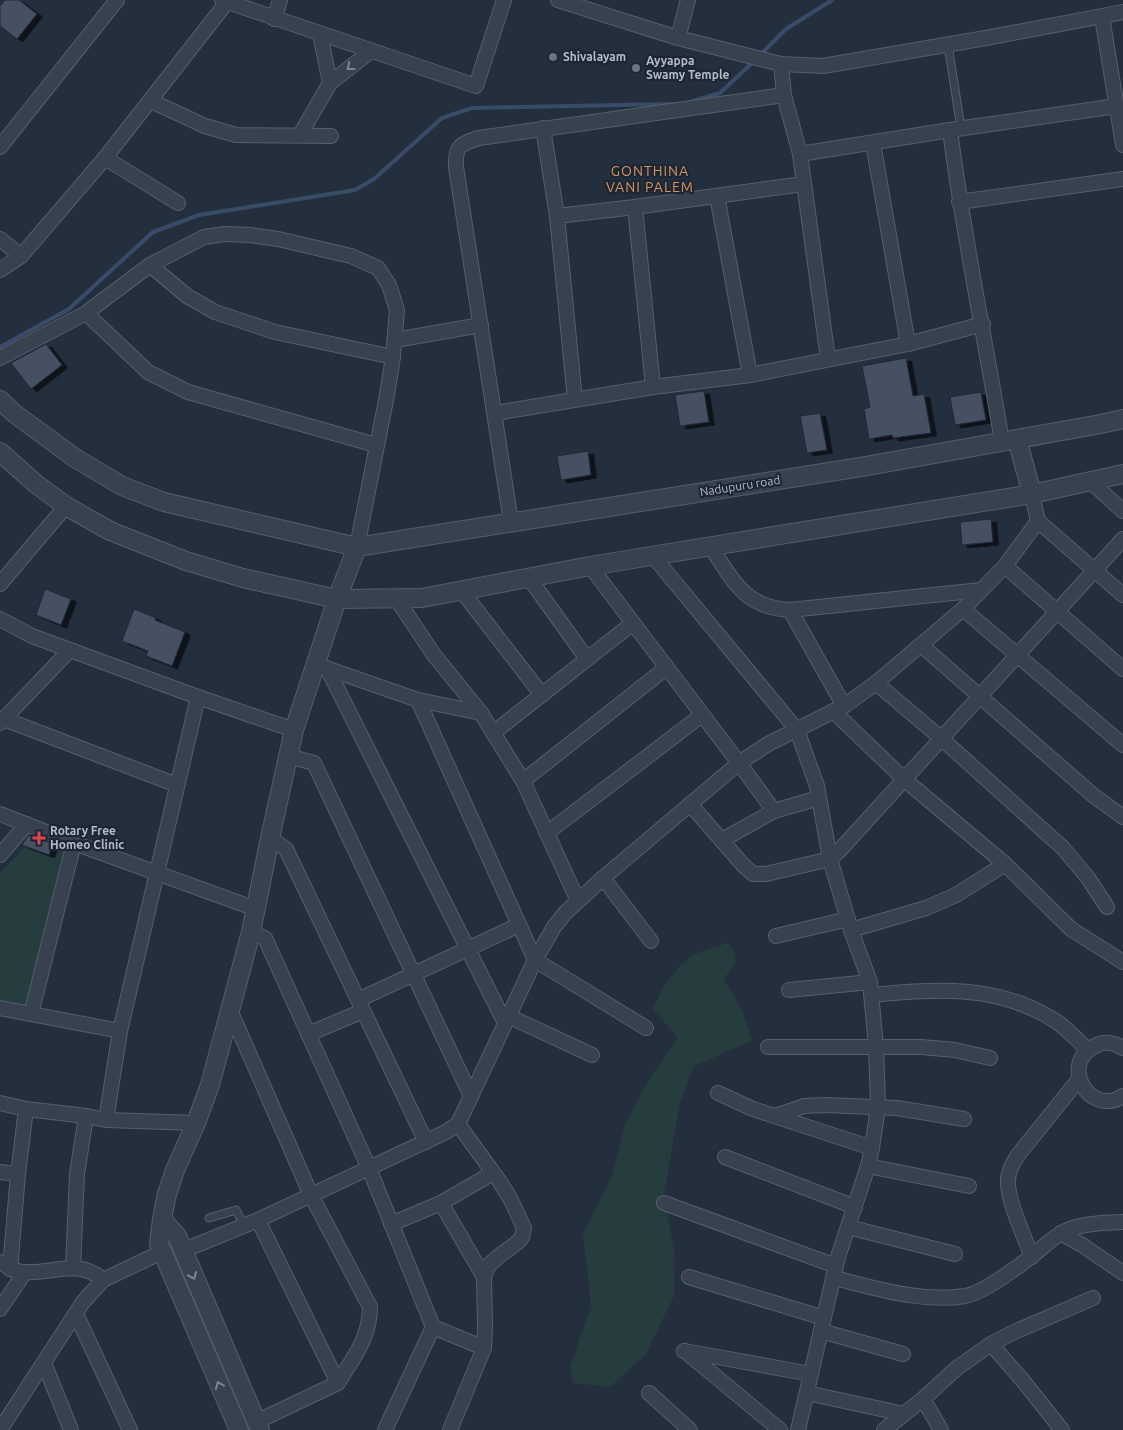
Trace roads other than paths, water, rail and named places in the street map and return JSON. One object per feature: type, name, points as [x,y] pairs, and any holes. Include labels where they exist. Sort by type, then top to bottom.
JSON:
[{"type":"street","points":[[0,147],[117,0]]},
{"type":"street","points":[[274,19],[280,0]]},
{"type":"street","points":[[0,270],[21,256],[105,158],[151,101],[225,1],[476,86],[504,0]]},
{"type":"street","points":[[558,0],[678,38],[775,62],[823,66],[1123,12]]},
{"type":"street","points":[[678,38],[688,0]]},
{"type":"street","points":[[1102,17],[1123,145]]},
{"type":"street","points":[[320,34],[330,83]]},
{"type":"street","points":[[300,135],[330,83],[371,51]]},
{"type":"street","points":[[775,62],[800,154],[828,359]]},
{"type":"street","points":[[511,522],[456,167],[458,148],[464,143],[479,138],[784,95]]},
{"type":"street","points":[[151,101],[205,126],[236,135],[331,136]]},
{"type":"street","points":[[800,154],[1117,106]]},
{"type":"street","points":[[543,128],[557,216],[575,400]]},
{"type":"street","points":[[956,129],[959,202],[1009,441],[1032,494],[1038,521],[1123,595]]},
{"type":"street","points":[[873,143],[908,344]]},
{"type":"street","points":[[105,158],[178,203]]},
{"type":"street","points":[[959,202],[1123,179]]},
{"type":"street","points":[[557,216],[803,184]]},
{"type":"street","points":[[717,196],[750,375]]},
{"type":"street","points":[[635,207],[653,387]]},
{"type":"street","points":[[0,358],[86,313],[150,265],[204,237],[225,234],[278,239],[351,256],[378,268],[389,285],[397,310],[394,357],[357,547],[337,599],[322,666],[294,730],[251,932],[210,1085],[196,1123],[175,1170],[162,1219],[159,1244],[239,1430]]},
{"type":"street","points":[[0,239],[21,256]]},
{"type":"street","points":[[150,265],[187,296],[215,312],[275,332],[394,357]]},
{"type":"street","points":[[86,313],[148,372],[188,392],[376,445]]},
{"type":"street","points":[[495,413],[653,387],[750,375],[908,344],[983,324]]},
{"type":"street","points":[[395,340],[481,325]]},
{"type":"street","points":[[0,400],[15,414],[75,458],[122,486],[164,502],[357,547]]},
{"type":"street","name":"Nadupuru road","points":[[357,547],[851,468],[1123,419]]},
{"type":"street","points":[[0,452],[36,484],[66,506],[110,531],[186,561],[243,578],[337,599],[422,598],[590,566],[1032,494],[1123,474]]},
{"type":"street","points":[[1090,481],[1123,511]]},
{"type":"street","points":[[2,575],[66,506]]},
{"type":"street","points":[[182,1251],[258,1220],[426,1142],[458,1124],[535,960],[554,926],[578,901],[739,763],[768,744],[839,709],[876,683],[963,609],[1005,566],[1038,521]]},
{"type":"street","points":[[690,804],[753,874],[766,874],[830,859],[839,852],[905,780],[1123,539]]},
{"type":"street","points":[[711,547],[732,579],[755,602],[772,609],[790,610],[981,590]]},
{"type":"street","points":[[653,556],[797,730],[817,786],[830,859],[871,989],[876,1047],[878,1107],[872,1148],[835,1272],[798,1430]]},
{"type":"street","points":[[590,566],[774,812]]},
{"type":"street","points":[[1005,566],[1123,669]]},
{"type":"street","points":[[529,578],[587,659]]},
{"type":"street","points":[[461,590],[542,695]]},
{"type":"street","points":[[396,598],[434,655],[481,713],[523,781],[578,901]]},
{"type":"street","points":[[963,609],[1123,745]]},
{"type":"street","points":[[790,610],[839,709],[905,780],[1005,864],[1071,930],[1123,962]]},
{"type":"street","points":[[0,619],[32,636],[294,730]]},
{"type":"street","points":[[494,733],[633,622]]},
{"type":"street","points":[[921,645],[1094,796],[1123,817]]},
{"type":"street","points":[[70,650],[2,721],[177,785]]},
{"type":"street","points":[[322,666],[418,700],[481,713]]},
{"type":"street","points":[[322,666],[507,1020],[592,1055]]},
{"type":"street","points":[[523,781],[666,668]]},
{"type":"street","points":[[876,683],[942,739],[1063,848],[1088,878],[1107,907]]},
{"type":"street","points":[[106,1120],[120,1031],[198,697]]},
{"type":"street","points":[[418,700],[535,960],[646,1028]]},
{"type":"street","points":[[547,834],[702,715]]},
{"type":"street","points":[[288,756],[314,763],[471,1096]]},
{"type":"street","points":[[722,840],[774,812],[819,798]]},
{"type":"street","points":[[0,814],[256,909]]},
{"type":"street","points":[[0,855],[27,824]]},
{"type":"street","points":[[270,838],[286,849],[426,1142]]},
{"type":"street","points":[[31,1014],[74,843]]},
{"type":"street","points":[[776,936],[849,924],[926,908],[956,895],[1005,864]]},
{"type":"street","points":[[603,878],[650,941]]},
{"type":"street","points":[[308,1034],[361,1006],[413,974],[520,926]]},
{"type":"street","points":[[251,932],[265,938],[369,1168],[433,1327],[484,1348]]},
{"type":"street","points":[[789,990],[871,989],[896,993],[963,991],[993,994],[1018,1001],[1056,1021],[1088,1050]]},
{"type":"street","points":[[0,1008],[120,1031]]},
{"type":"street","points":[[162,1219],[176,1236],[258,1426],[338,1383],[364,1340],[370,1322],[370,1308],[311,1195],[230,1010]]},
{"type":"street","points":[[1123,1048],[1110,1043],[1101,1043],[1088,1050],[1079,1062],[1079,1079],[1083,1088],[1090,1095],[1099,1100],[1109,1101],[1123,1096]]},
{"type":"street","points":[[768,1047],[929,1047],[955,1050],[990,1058]]},
{"type":"street","points":[[1032,1257],[1010,1194],[1008,1181],[1010,1168],[1018,1155],[1079,1079]]},
{"type":"street","points":[[718,1092],[753,1109],[872,1148]]},
{"type":"street","points":[[0,1102],[26,1109],[106,1120],[196,1123]]},
{"type":"street","points":[[775,1116],[804,1106],[878,1107],[964,1119]]},
{"type":"street","points":[[26,1109],[5,1265],[25,1272],[73,1268],[95,1274],[103,1280]]},
{"type":"street","points":[[73,1268],[77,1174],[86,1116]]},
{"type":"street","points":[[450,1430],[484,1348],[484,1277],[488,1266],[518,1242],[522,1237],[524,1228],[511,1200],[458,1124]]},
{"type":"street","points":[[724,1157],[855,1207]]},
{"type":"street","points":[[868,1166],[969,1186]]},
{"type":"street","points":[[0,1172],[18,1174]]},
{"type":"street","points":[[391,1224],[441,1203],[492,1173]]},
{"type":"street","points":[[441,1203],[484,1277]]},
{"type":"street","points":[[664,1203],[835,1272],[916,1297],[938,1298],[967,1296],[986,1287],[1032,1257],[1061,1233],[1093,1224],[1123,1222]]},
{"type":"street","points":[[258,1220],[338,1383]]},
{"type":"street","points":[[848,1227],[955,1254]]},
{"type":"street","points":[[1061,1233],[1082,1244],[1123,1272]]},
{"type":"street","points":[[6,1420],[83,1302],[103,1280],[162,1252]]},
{"type":"street","points":[[0,1310],[25,1272]]},
{"type":"street","points":[[689,1277],[903,1354]]},
{"type":"street","points":[[884,1430],[923,1399],[957,1368],[990,1344],[1093,1298]]},
{"type":"street","points":[[76,1314],[130,1430]]},
{"type":"street","points":[[385,1430],[433,1327]]},
{"type":"street","points":[[990,1344],[1029,1388],[1062,1430]]},
{"type":"street","points":[[780,1430],[684,1351],[811,1374]]},
{"type":"street","points":[[44,1363],[71,1430]]},
{"type":"street","points":[[649,1392],[690,1430]]},
{"type":"street","points":[[807,1393],[904,1414]]},
{"type":"street","points":[[923,1399],[940,1430]]},
{"type":"lane","points":[[948,45],[956,129]]},
{"type":"lane","points":[[209,1218],[236,1210],[244,1225]]},
{"type":"waterway","points":[[761,54],[786,29],[832,0]]},
{"type":"waterway","points":[[690,102],[720,93],[754,61]]},
{"type":"waterway","points":[[0,347],[69,309],[153,232],[199,215],[355,190],[374,179],[442,118],[472,108],[671,104]]},
{"type":"place","name":"Shivalayam","points":[[553,57]]},
{"type":"place","name":"Ayyappa Swamy Temple","points":[[636,68]]},
{"type":"place","name":"Rotary Free Homeo Clinic","points":[[39,838]]},
{"type":"district","name":"GONTHINA VANI PALEM","points":[[650,180]]}]
